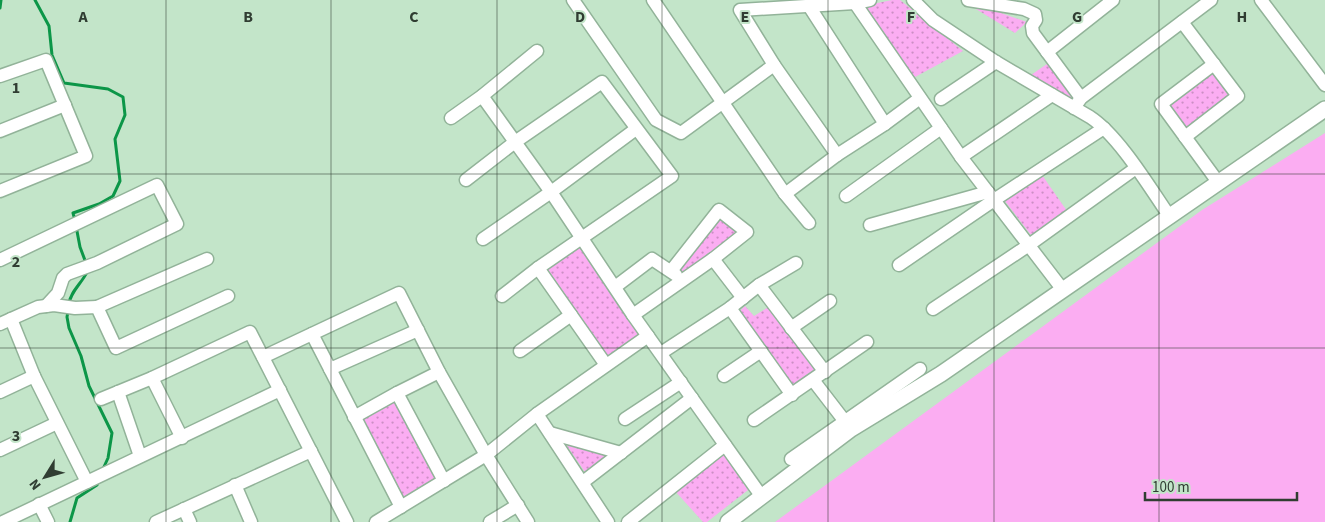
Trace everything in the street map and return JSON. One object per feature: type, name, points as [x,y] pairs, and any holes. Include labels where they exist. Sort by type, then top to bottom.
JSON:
[{"type":"street","points":[[573,0],[656,120],[681,133],[774,65]]},
{"type":"street","points":[[653,0],[785,194],[808,222]]},
{"type":"street","points":[[837,155],[774,65],[740,10],[855,3],[870,0]]},
{"type":"street","points":[[913,0],[933,20],[996,62],[1052,95],[1078,103]]},
{"type":"street","points":[[968,0],[1032,12],[1036,17],[1032,26],[1033,33],[1047,52],[1078,103],[1104,128],[1136,168],[1170,217]]},
{"type":"street","points":[[1047,52],[1113,0]]},
{"type":"street","points":[[1261,0],[1325,85]]},
{"type":"street","points":[[1078,103],[1182,22],[1201,2]]},
{"type":"street","points":[[855,3],[961,157],[1063,290]]},
{"type":"street","points":[[809,6],[885,124]]},
{"type":"street","points":[[1182,22],[1238,96],[1185,137]]},
{"type":"street","points":[[451,118],[482,96],[537,51]]},
{"type":"street","points":[[0,76],[46,60],[86,156],[0,191]]},
{"type":"street","points":[[941,98],[996,62]]},
{"type":"street","points":[[1214,64],[1162,104],[1218,182]]},
{"type":"street","points":[[466,180],[515,142],[602,82],[672,176],[538,268],[502,296]]},
{"type":"street","points":[[961,157],[1052,95]]},
{"type":"street","points":[[482,96],[551,192],[633,315],[762,497]]},
{"type":"street","points":[[785,194],[837,155],[885,124],[920,98]]},
{"type":"street","points":[[0,131],[65,105]]},
{"type":"street","points":[[791,459],[947,370],[1325,109]]},
{"type":"street","points":[[846,196],[941,128]]},
{"type":"street","points":[[899,265],[991,196],[1104,128]]},
{"type":"street","points":[[483,239],[551,192],[636,129]]},
{"type":"street","points":[[933,309],[1029,245],[1136,168]]},
{"type":"street","points":[[0,260],[157,185],[178,224],[97,263],[65,276],[58,294],[50,306]]},
{"type":"street","points":[[870,225],[991,196]]},
{"type":"street","points":[[633,315],[713,259],[747,232],[719,210],[671,271]]},
{"type":"street","points":[[89,481],[5,321],[38,308],[50,306],[97,307],[207,259]]},
{"type":"street","points":[[615,287],[652,259],[682,279]]},
{"type":"street","points":[[713,259],[743,298]]},
{"type":"street","points":[[661,353],[796,263]]},
{"type":"street","points":[[538,268],[606,365]]},
{"type":"street","points":[[759,286],[825,372]]},
{"type":"street","points":[[263,357],[399,294],[439,372],[486,455],[528,522]]},
{"type":"street","points":[[97,307],[116,348],[228,296]]},
{"type":"street","points":[[791,328],[830,301]]},
{"type":"street","points":[[730,308],[792,395]]},
{"type":"street","points":[[520,351],[571,315]]},
{"type":"street","points":[[330,369],[418,330]]},
{"type":"street","points":[[101,399],[152,378],[250,332],[348,522]]},
{"type":"street","points":[[312,334],[401,507]]},
{"type":"street","points":[[376,522],[486,455],[537,414],[648,336]]},
{"type":"street","points":[[754,420],[867,342]]},
{"type":"street","points":[[724,376],[760,351]]},
{"type":"street","points":[[728,522],[762,497],[920,369]]},
{"type":"street","points":[[354,417],[396,393],[439,372]]},
{"type":"street","points":[[0,392],[34,376]]},
{"type":"street","points":[[152,378],[182,438]]},
{"type":"street","points":[[813,380],[848,426]]},
{"type":"street","points":[[625,419],[681,382]]},
{"type":"street","points":[[2,522],[280,390]]},
{"type":"street","points":[[118,392],[140,456]]},
{"type":"street","points":[[396,393],[444,482]]},
{"type":"street","points":[[583,482],[692,398]]},
{"type":"street","points":[[537,414],[608,522]]},
{"type":"street","points":[[0,450],[57,423]]},
{"type":"street","points":[[550,433],[621,453]]},
{"type":"street","points":[[628,522],[725,445]]},
{"type":"street","points":[[156,522],[311,451]]},
{"type":"street","points":[[235,485],[250,522]]},
{"type":"street","points":[[39,504],[48,522]]},
{"type":"street","points":[[490,522],[518,505]]},
{"type":"street","points":[[184,509],[190,522]]},
{"type":"shaded area","points":[[900,0],[963,51],[915,77],[901,62],[863,6]]},
{"type":"shaded area","points":[[978,5],[1027,22],[1015,33],[976,9]]},
{"type":"shaded area","points":[[1047,64],[1077,97],[1073,103],[1031,75]]},
{"type":"shaded area","points":[[1212,70],[1233,97],[1188,133],[1168,106]]},
{"type":"shaded area","points":[[1325,133],[1325,522],[775,522],[1202,210]]},
{"type":"shaded area","points":[[1042,175],[1067,211],[1031,235],[1005,201]]},
{"type":"shaded area","points":[[720,214],[740,231],[683,273],[677,269]]},
{"type":"shaded area","points":[[581,244],[640,333],[607,356],[547,268]]},
{"type":"shaded area","points":[[745,306],[754,316],[770,306],[818,369],[792,386],[738,313]]},
{"type":"shaded area","points":[[396,400],[437,478],[403,501],[361,419]]},
{"type":"shaded area","points":[[561,437],[614,454],[587,475]]},
{"type":"shaded area","points":[[723,453],[748,490],[707,522],[703,522],[675,491]]},
{"type":"waterway","points":[[0,8],[1,0]]},
{"type":"waterway","points":[[35,0],[49,26],[52,55],[64,83],[108,89],[123,97],[125,115],[115,139],[120,181],[113,196],[99,204],[73,213],[75,220]]},
{"type":"waterway","points":[[76,226],[80,247],[86,263]]},
{"type":"waterway","points":[[69,304],[72,295],[87,272]]},
{"type":"waterway","points":[[68,311],[69,328],[81,356],[89,386],[112,433],[108,458],[103,469]]},
{"type":"waterway","points":[[70,522],[77,498],[97,485],[98,482]]}]
